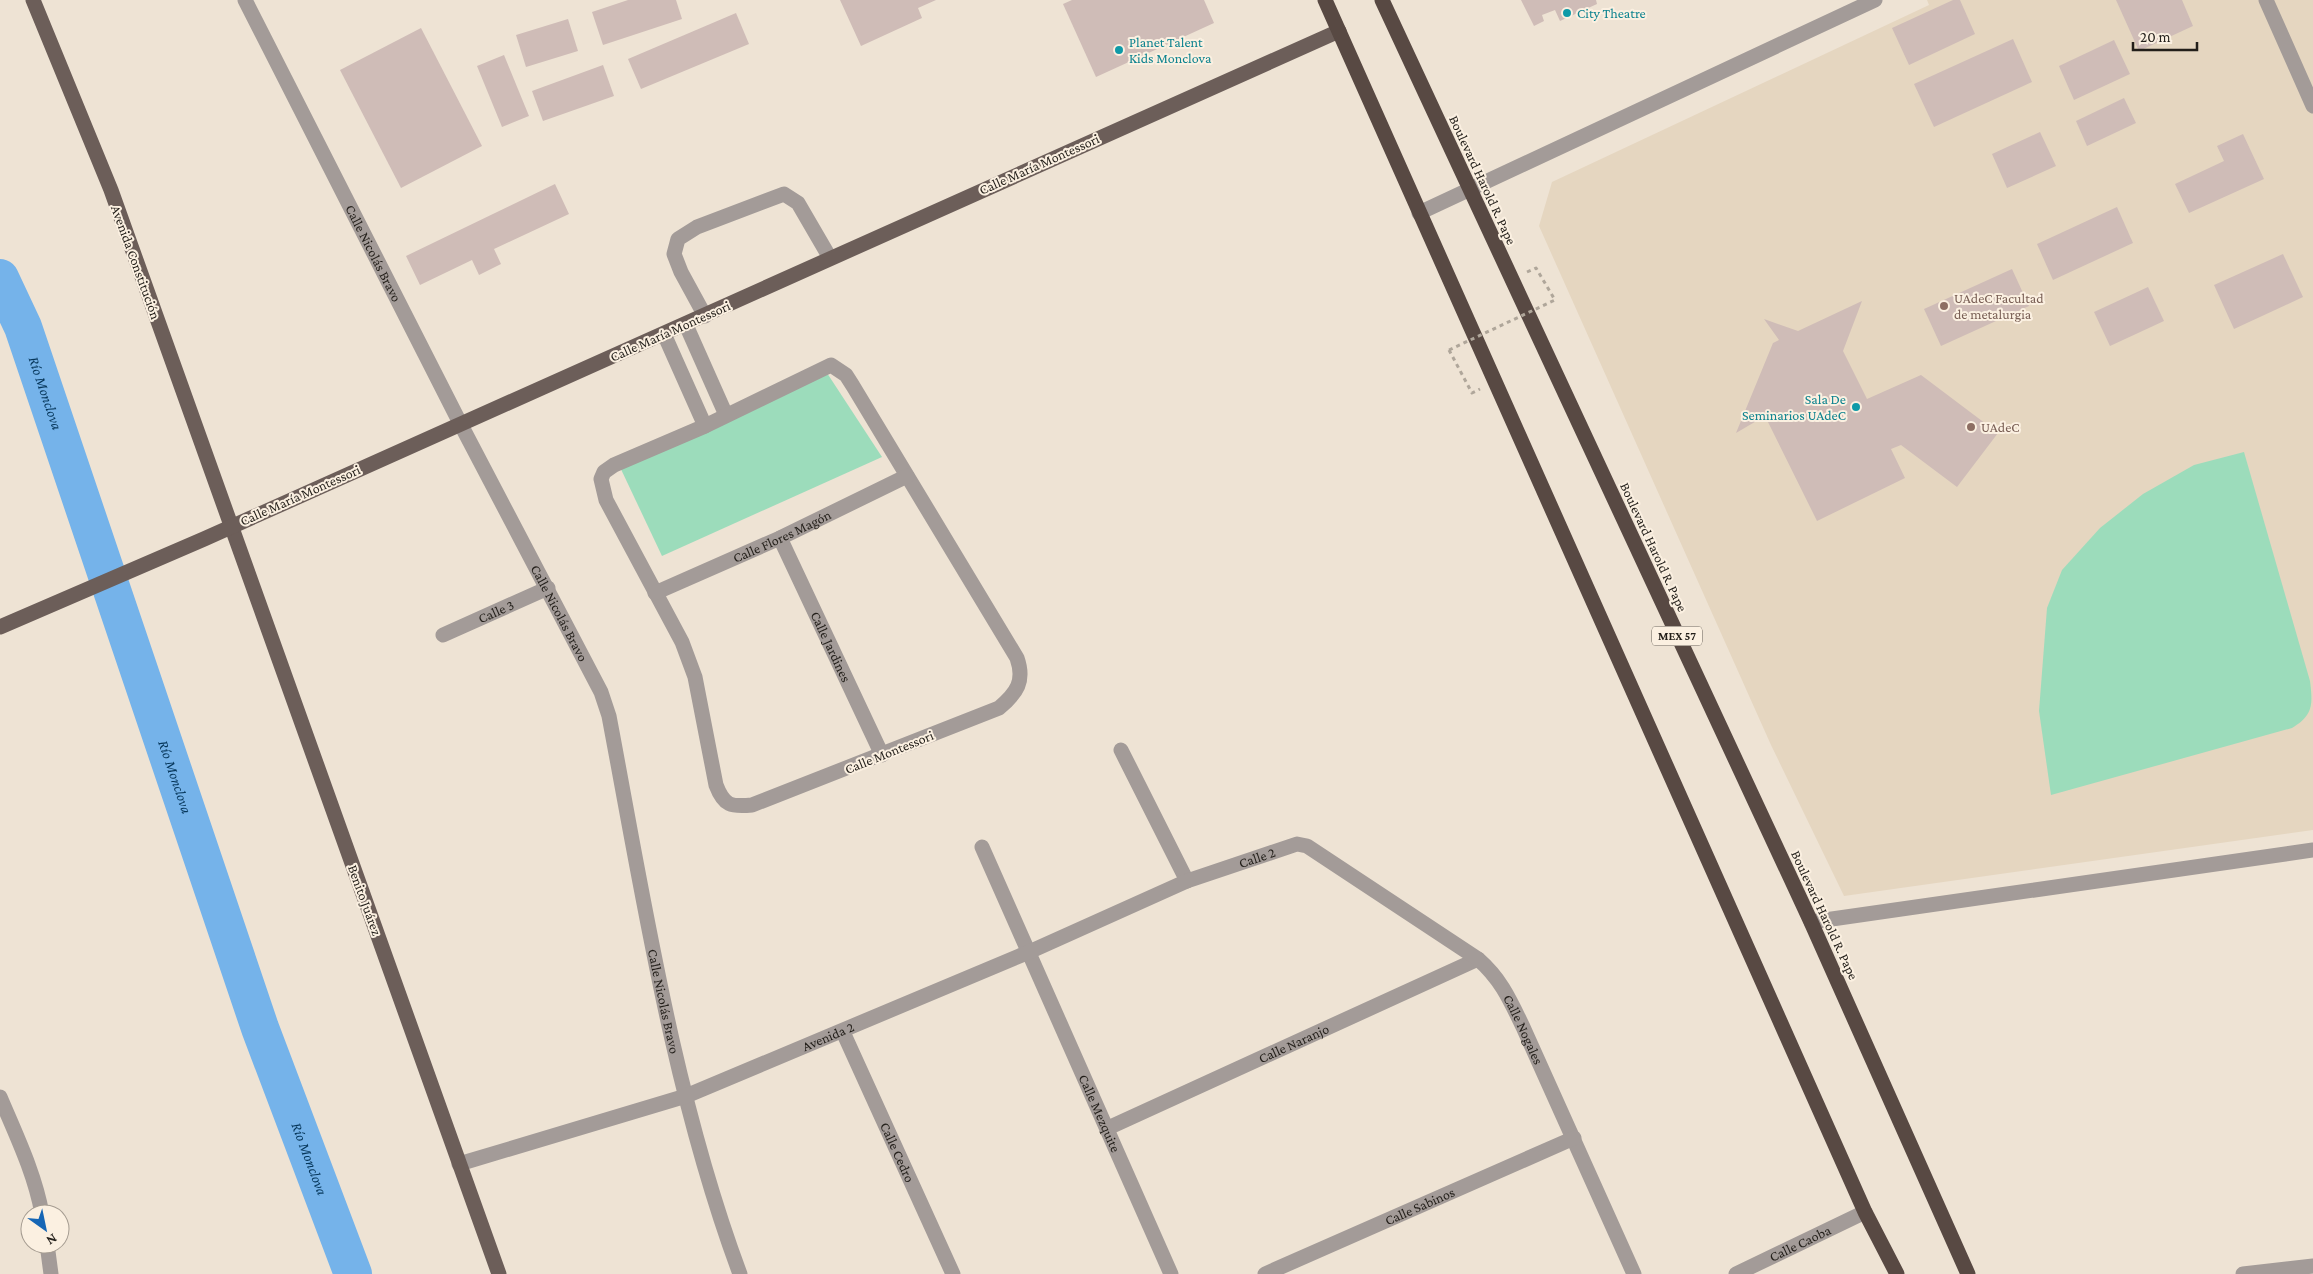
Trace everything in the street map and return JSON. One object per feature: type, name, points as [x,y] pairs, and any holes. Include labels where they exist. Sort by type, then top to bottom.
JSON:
[{"type":"highway","points":[[1325,0],[1865,1212],[1897,1274]]},
{"type":"highway","name":"Boulevard Harold R. Pape","points":[[1382,0],[1811,922],[1968,1274]]},
{"type":"main road","name":"Avenida Constitución","points":[[33,0],[110,190],[232,527]]},
{"type":"main road","name":"Calle María Montessori","points":[[0,627],[204,540],[460,423],[705,316],[830,258],[1339,31]]},
{"type":"main road","name":"Benito Juárez","points":[[232,527],[499,1274]]},
{"type":"street","name":"Calle Nicolás Bravo","points":[[244,0],[460,423],[601,692],[609,716],[646,913],[686,1096],[719,1218],[740,1274]]},
{"type":"street","points":[[1419,213],[1875,0]]},
{"type":"street","points":[[2266,0],[2313,106]]},
{"type":"street","points":[[705,316],[681,272],[674,254],[678,239],[696,227],[784,194],[798,203],[830,258]]},
{"type":"street","points":[[686,324],[726,415]]},
{"type":"street","points":[[664,334],[705,426]]},
{"type":"street","name":"Calle Montessori","points":[[831,365],[846,374],[1017,658],[1021,668],[1020,684],[1012,698],[999,708],[752,805],[736,807],[726,802],[716,785],[695,677],[682,642],[606,500],[601,479],[604,472],[614,465],[726,415],[831,365]]},
{"type":"street","name":"Calle Flores Magón","points":[[655,593],[780,538],[907,476]]},
{"type":"street","name":"Calle Jardines","points":[[780,538],[882,755]]},
{"type":"street","name":"Calle 3","points":[[443,635],[548,588]]},
{"type":"street","points":[[1121,750],[1188,881]]},
{"type":"street","name":"Calle 2","points":[[1188,881],[1297,844],[1307,846],[1324,858]]},
{"type":"street","name":"Calle Mezquite","points":[[982,847],[1171,1274]]},
{"type":"street","points":[[1811,922],[2313,850]]},
{"type":"street","name":"Calle Nogales","points":[[1324,858],[1478,959],[1493,972],[1503,987],[1574,1138],[1634,1274]]},
{"type":"street","name":"Avenida 2","points":[[459,1164],[686,1096],[843,1032],[1188,881]]},
{"type":"street","name":"Calle Naranjo","points":[[1108,1128],[1478,959]]},
{"type":"street","name":"Calle Cedro","points":[[843,1032],[954,1274]]},
{"type":"street","points":[[0,1098],[18,1139],[40,1204]]},
{"type":"street","name":"Calle Sabinos","points":[[1265,1274],[1574,1138]]},
{"type":"street","name":"Calle Caoba","points":[[1736,1274],[1865,1212]]},
{"type":"street","points":[[48,1254],[51,1274]]},
{"type":"street","points":[[2243,1274],[2313,1266]]},
{"type":"path","points":[[1472,393],[1449,350],[1555,300],[1536,268]]},
{"type":"shaded area","name":"UAdeC","points":[[1927,0],[2313,0],[2313,830],[1844,896],[1771,745],[1539,226],[1552,182],[1929,5]]},
{"type":"green space","points":[[827,373],[882,457],[662,556],[619,465]]},
{"type":"green space","points":[[2244,452],[2310,681],[2311,703],[2308,714],[2292,728],[2051,795],[2039,711],[2047,608],[2062,570],[2100,528],[2143,494],[2194,465]]},
{"type":"building","points":[[628,0],[676,0],[682,19],[603,45],[592,12]]},
{"type":"building","points":[[840,0],[936,0],[918,8],[922,18],[861,46]]},
{"type":"building","name":"Planet Talent Kids Monclova","points":[[1072,0],[1204,0],[1214,23],[1096,77],[1063,4]]},
{"type":"building","name":"City Theatre","points":[[1521,0],[1596,0],[1597,4],[1560,21],[1555,10],[1542,15],[1544,21],[1534,26]]},
{"type":"building","points":[[1953,0],[1960,0],[1975,34],[1909,65],[1892,28]]},
{"type":"building","points":[[2116,0],[2182,0],[2193,26],[2139,51]]},
{"type":"building","points":[[736,13],[749,44],[641,89],[628,59]]},
{"type":"building","points":[[568,19],[578,51],[526,67],[516,35]]},
{"type":"building","points":[[421,28],[482,146],[401,188],[340,70]]},
{"type":"building","points":[[2013,39],[2032,82],[1934,127],[1914,84]]},
{"type":"building","points":[[2114,40],[2130,74],[2074,100],[2059,66]]},
{"type":"building","points":[[504,55],[529,116],[502,127],[477,66]]},
{"type":"building","points":[[603,65],[614,96],[543,121],[532,91]]},
{"type":"building","points":[[2124,98],[2136,123],[2087,146],[2076,121]]},
{"type":"building","points":[[2040,132],[2056,166],[2007,188],[1992,154]]},
{"type":"building","points":[[2243,134],[2264,179],[2189,213],[2175,184],[2224,161],[2217,146]]},
{"type":"building","points":[[555,184],[569,214],[494,249],[501,264],[479,275],[472,260],[420,285],[406,256]]},
{"type":"building","points":[[2117,207],[2133,243],[2053,280],[2037,244]]},
{"type":"building","points":[[2283,254],[2303,297],[2234,329],[2214,285]]},
{"type":"building","points":[[2012,269],[2029,306],[1941,346],[1924,309]]},
{"type":"building","points":[[2148,287],[2164,321],[2110,346],[2094,312]]},
{"type":"building","name":"Sala De Seminarios UAdeC","points":[[1862,301],[1843,351],[1867,399],[1921,375],[1998,433],[1957,487],[1901,445],[1891,449],[1905,478],[1817,521],[1765,416],[1736,433],[1773,343],[1779,340],[1764,319],[1798,331]]},
{"type":"waterway","name":"Río Monclova","points":[[0,278],[23,327],[260,1028],[353,1274]]},
{"type":"place","name":"City Theatre","points":[[1567,13]]},
{"type":"place","name":"Planet Talent Kids Monclova","points":[[1119,50]]},
{"type":"place","name":"UAdeC Facultad de metalurgia","points":[[1944,306]]},
{"type":"place","name":"Sala De Seminarios UAdeC","points":[[1856,407]]},
{"type":"place","name":"UAdeC","points":[[1971,427]]}]
